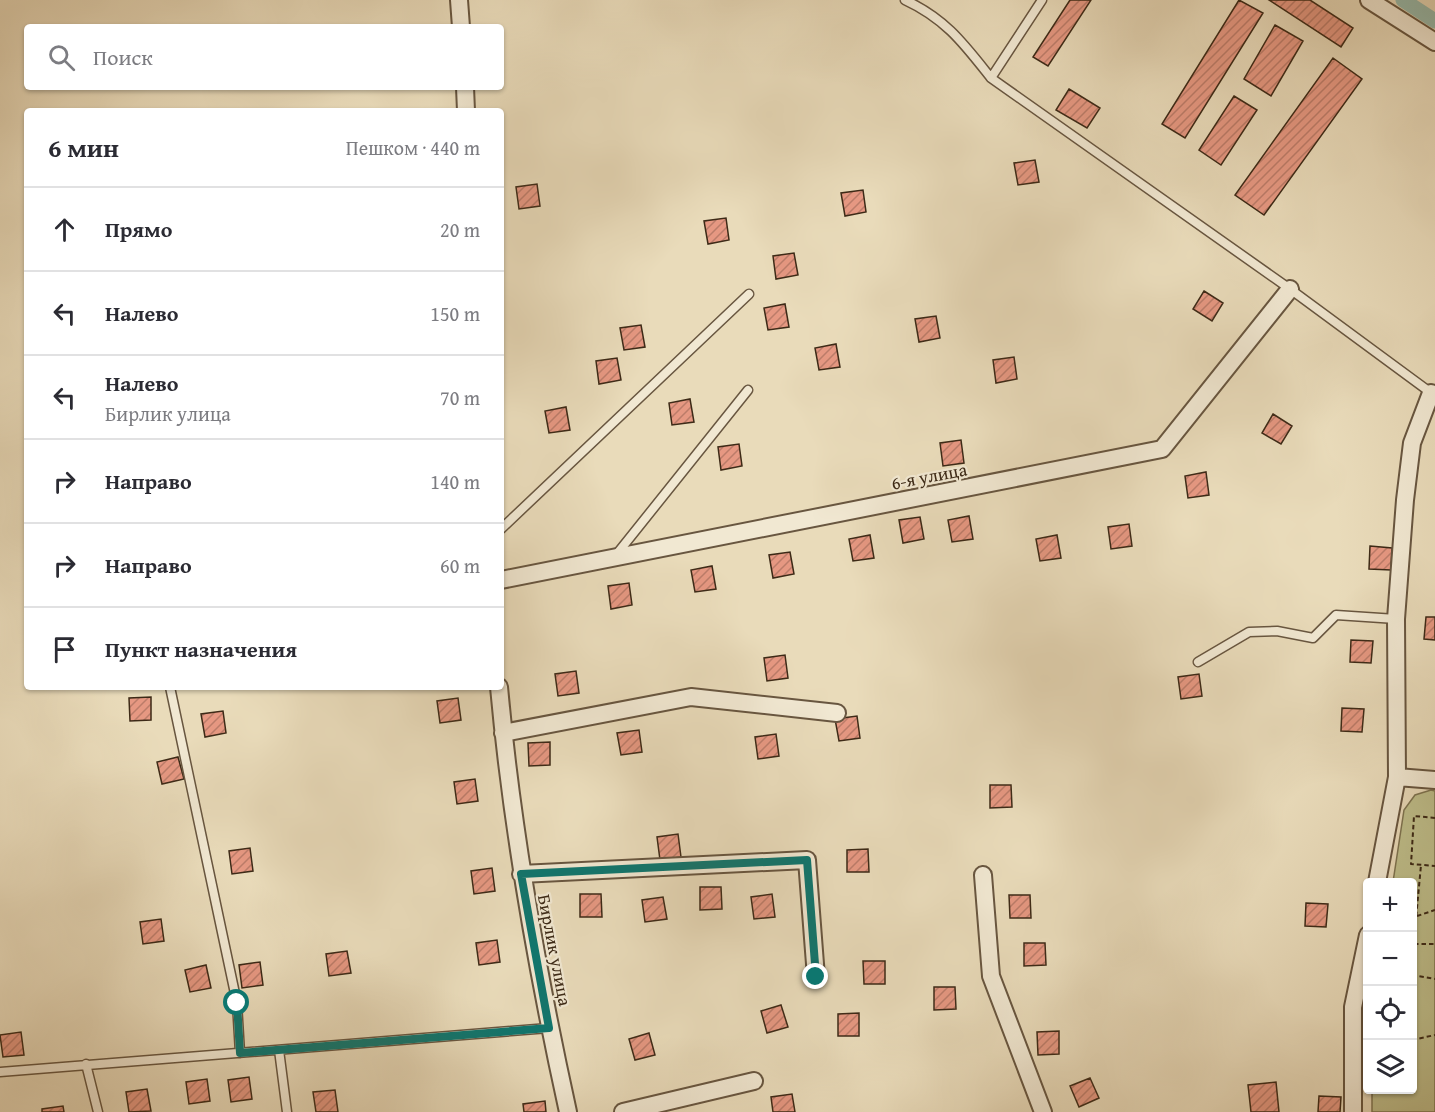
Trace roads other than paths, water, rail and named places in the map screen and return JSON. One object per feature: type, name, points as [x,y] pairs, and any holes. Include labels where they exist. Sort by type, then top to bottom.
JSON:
[{"type":"street","points":[[459,0],[461,24]]},
{"type":"street","points":[[1369,0],[1435,42]]},
{"type":"street","points":[[465,90],[466,108]]},
{"type":"street","name":"6-я улица","points":[[504,579],[1162,450],[1290,288]]},
{"type":"street","points":[[1378,878],[1397,777],[1396,619],[1405,500],[1412,443],[1434,392]]},
{"type":"street","name":"Бирлик улица","points":[[499,690],[521,874],[549,1028],[568,1112]]},
{"type":"street","points":[[503,733],[692,697],[837,713]]},
{"type":"street","points":[[1397,777],[1435,780]]},
{"type":"street","points":[[521,874],[807,860],[816,977]]},
{"type":"street","points":[[983,874],[991,976],[1042,1112]]},
{"type":"street","points":[[1353,1112],[1353,1007],[1363,959]]},
{"type":"street","points":[[623,1112],[754,1081]]},
{"type":"lane","points":[[905,0],[923,9],[957,35],[991,78],[1434,392]]},
{"type":"lane","points":[[991,78],[1042,0]]},
{"type":"lane","points":[[504,526],[749,294]]},
{"type":"lane","points":[[614,558],[748,390]]},
{"type":"lane","points":[[1198,663],[1249,632],[1277,631],[1313,638],[1336,615],[1396,619]]},
{"type":"lane","points":[[171,690],[237,1003],[240,1053]]},
{"type":"lane","points":[[0,1072],[549,1028]]},
{"type":"lane","points":[[279,1050],[287,1112]]},
{"type":"lane","points":[[86,1064],[98,1112]]},
{"type":"waterway","points":[[1403,0],[1435,21]]}]
